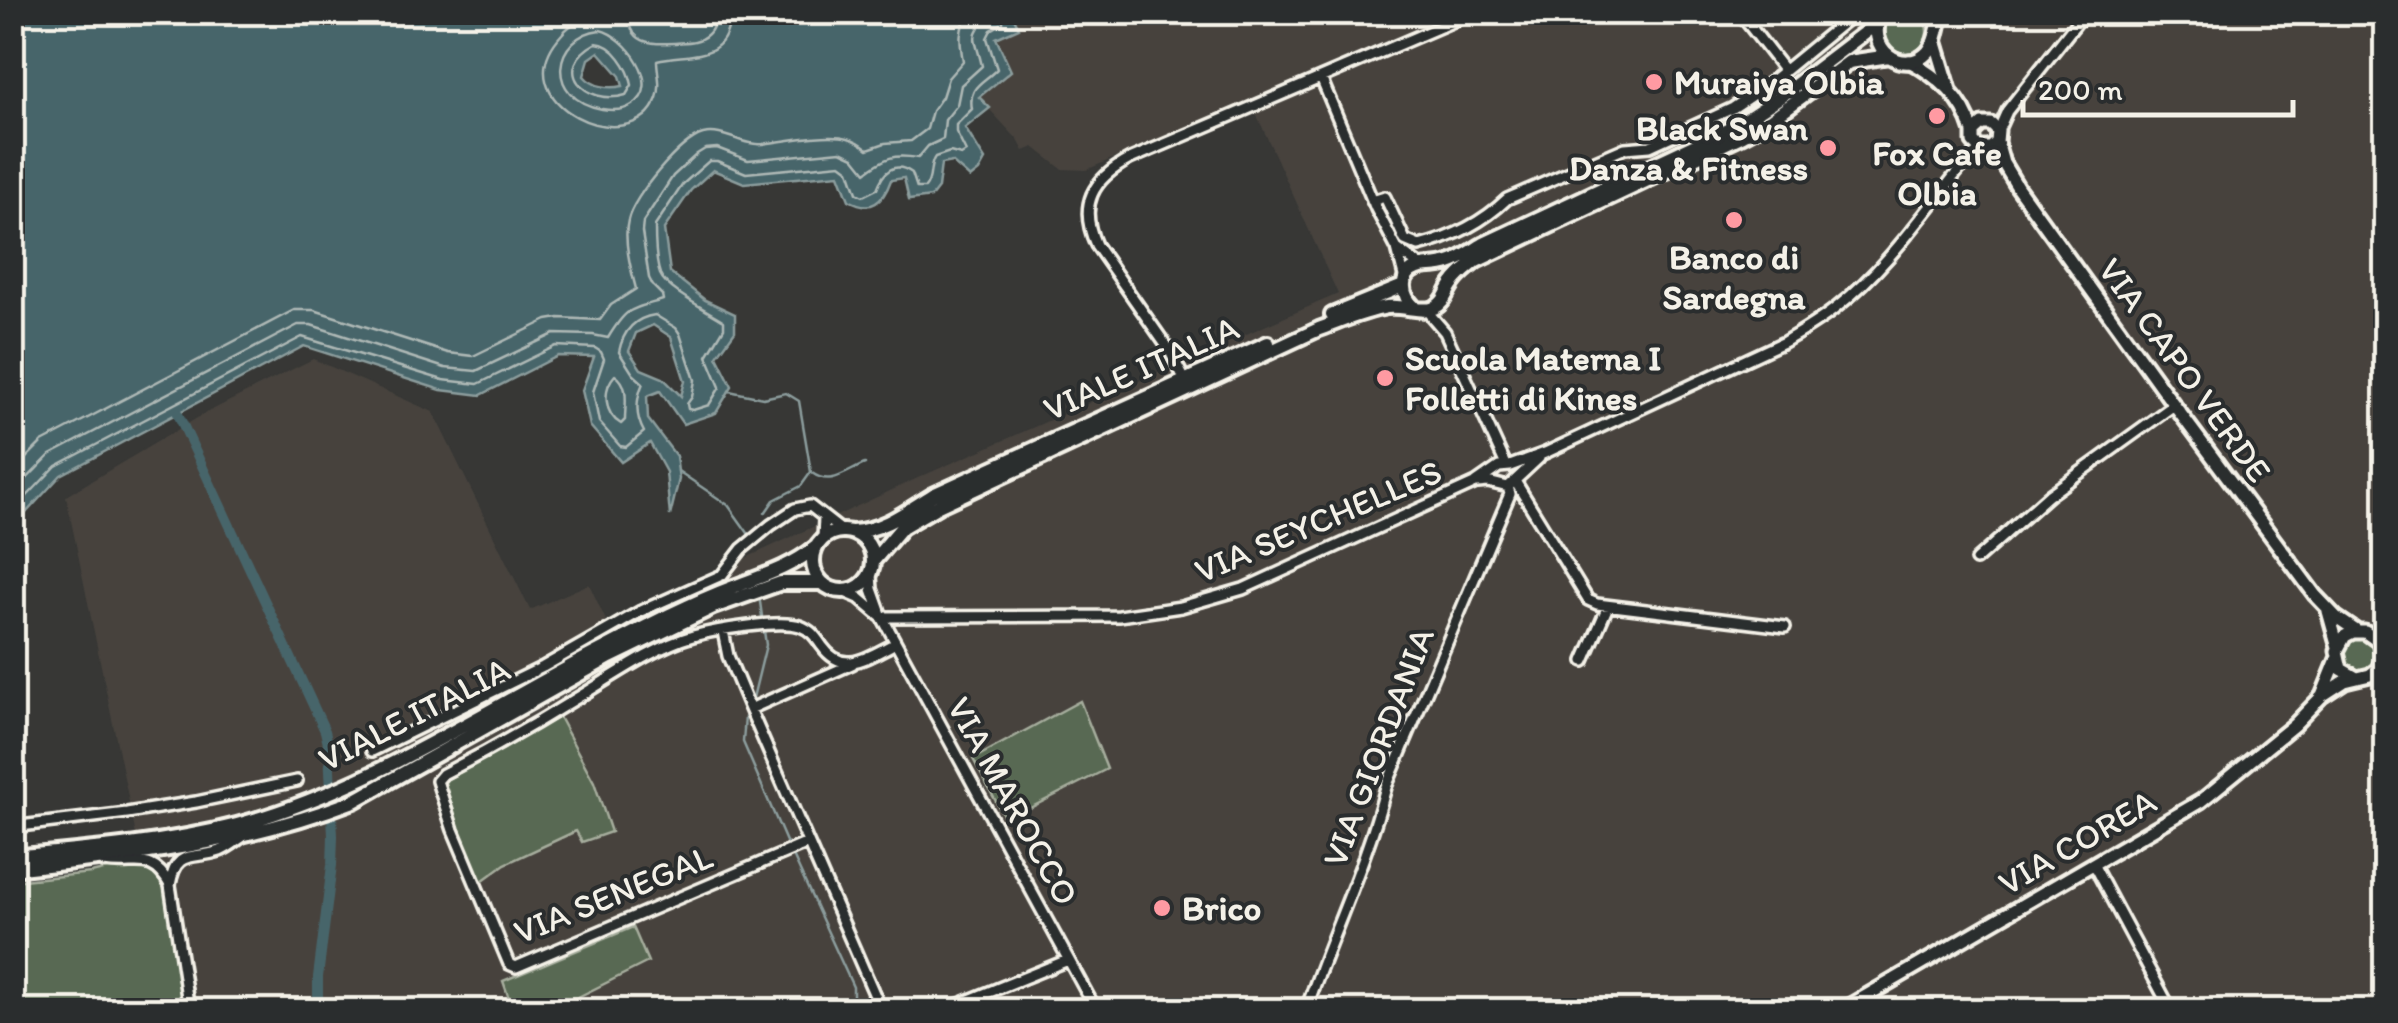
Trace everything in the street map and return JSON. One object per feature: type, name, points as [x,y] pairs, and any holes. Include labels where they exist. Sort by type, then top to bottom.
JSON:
[{"type":"main road","points":[[1930,12],[1936,36]]},
{"type":"main road","points":[[1879,18],[1780,97],[1736,126],[1484,244],[1460,259],[1410,272],[1404,283],[1406,299],[1420,309],[1436,308],[1460,274],[1476,261],[1744,136],[1850,62],[1889,56],[1919,59],[1928,52],[1936,36],[1942,12]]},
{"type":"main road","points":[[1879,18],[1876,36],[1889,56]]},
{"type":"main road","points":[[1427,267],[1444,278],[1445,296]]},
{"type":"main road","name":"VIALE ITALIA","points":[[847,531],[890,522],[933,495],[1404,283]]},
{"type":"main road","name":"VIALE ITALIA","points":[[872,568],[902,528],[938,506],[1318,329],[1369,310],[1420,309]]},
{"type":"main road","points":[[847,531],[868,542],[872,568],[860,587],[845,592],[822,583],[813,566],[820,542],[847,531]]},
{"type":"main road","name":"VIALE ITALIA","points":[[12,857],[178,838],[240,824],[312,798],[417,752],[605,648],[734,587],[781,570],[820,542]]},
{"type":"main road","name":"VIALE ITALIA","points":[[12,869],[180,849],[312,817],[354,801],[610,657],[713,608],[781,583],[822,583]]},
{"type":"street","points":[[1185,380],[1092,234],[1088,211],[1095,187],[1105,174],[1475,12]]},
{"type":"street","points":[[1739,12],[1784,70]]},
{"type":"street","points":[[1372,200],[1385,197],[1406,240],[1419,246],[1459,232],[1507,199],[1625,148],[1650,146],[1734,108],[1856,12]]},
{"type":"street","name":"VIA SEYCHELLES","points":[[882,617],[1119,616],[1182,607],[1243,589],[1476,484],[1503,467],[1545,452],[1756,356],[1818,321],[1880,266],[2085,12]]},
{"type":"street","points":[[1936,36],[1950,90]]},
{"type":"street","points":[[1909,61],[1950,90],[1985,136]]},
{"type":"street","points":[[1322,78],[1396,249],[1404,283]]},
{"type":"street","name":"VIA CAPO VERDE","points":[[1985,136],[2174,405],[2326,607]]},
{"type":"street","points":[[1396,249],[1427,267]]},
{"type":"street","points":[[1445,296],[1445,332],[1503,454],[1503,467],[1515,470],[1508,483],[1527,502],[1588,600],[1608,606],[1785,627]]},
{"type":"street","points":[[1420,309],[1445,332]]},
{"type":"street","points":[[1976,560],[2049,494],[2174,405]]},
{"type":"street","name":"VIA SEYCHELLES","points":[[1476,484],[1508,483],[1545,452]]},
{"type":"street","name":"VIA GIORDANIA","points":[[1306,1010],[1386,787],[1510,494],[1508,483],[1494,478],[1503,467]]},
{"type":"street","points":[[1505,505],[1527,502]]},
{"type":"street","points":[[372,751],[544,668],[641,611],[722,575],[750,543],[795,508],[810,506],[847,531]]},
{"type":"street","points":[[820,542],[824,519]]},
{"type":"street","name":"VIA MAROCCO","points":[[872,568],[872,589],[882,617],[1096,1010]]},
{"type":"street","name":"VIA MAROCCO","points":[[845,592],[882,617]]},
{"type":"street","points":[[1584,661],[1608,606]]},
{"type":"street","points":[[2322,696],[2375,672],[2384,657],[2381,645],[2336,618],[2326,607]]},
{"type":"street","points":[[2326,607],[2344,672],[2355,678]]},
{"type":"street","name":"VIA SENEGAL","points":[[808,844],[516,967],[509,964],[453,830],[437,781],[656,652],[694,636],[792,624],[814,634],[832,658],[855,662]]},
{"type":"street","points":[[723,631],[728,656],[876,998],[876,1010]]},
{"type":"street","points":[[2322,696],[2345,636],[2386,633]]},
{"type":"street","points":[[750,709],[896,643]]},
{"type":"street","name":"VIA COREA","points":[[1842,1010],[2200,801],[2294,725],[2322,696]]},
{"type":"street","points":[[12,826],[108,816],[297,781]]},
{"type":"street","points":[[189,1010],[170,886],[172,873],[184,857],[223,850],[245,836]]},
{"type":"street","points":[[95,860],[120,865],[148,863],[164,874],[170,886]]},
{"type":"street","points":[[2093,864],[2171,1010]]},
{"type":"street","points":[[945,1010],[1068,960]]},
{"type":"shaded area","points":[[1011,13],[2385,13],[2385,1010],[172,1010],[66,496],[204,414],[313,359],[433,412],[530,610],[589,584],[608,625],[920,477],[1338,294],[1250,100],[1086,170],[1062,169],[1034,147],[1024,151],[979,98],[996,38],[1019,28]]},
{"type":"green space","points":[[1906,11],[1921,17],[1927,32],[1921,47],[1906,53],[1891,47],[1885,32],[1891,17]]},
{"type":"green space","points":[[2359,639],[2370,644],[2375,655],[2370,666],[2359,671],[2348,666],[2343,655],[2348,644]]},
{"type":"green space","points":[[1080,701],[1107,769],[1006,820],[973,759]]},
{"type":"green space","points":[[559,717],[594,782],[611,832],[582,842],[576,831],[505,864],[479,883],[439,784]]},
{"type":"green space","points":[[148,863],[164,875],[189,1010],[13,1010],[13,881]]},
{"type":"green space","points":[[633,927],[648,962],[552,1010],[513,1010],[503,981]]},
{"type":"water","points":[[693,12],[1011,12],[1019,28],[996,38],[1011,71],[979,97],[990,108],[965,128],[985,160],[970,178],[952,162],[941,164],[938,188],[931,197],[909,200],[904,178],[891,180],[880,199],[870,205],[849,200],[839,174],[744,183],[713,170],[691,190],[664,229],[670,272],[705,300],[735,314],[735,331],[717,356],[732,386],[716,413],[683,424],[660,391],[647,396],[648,419],[676,456],[679,479],[670,516],[666,472],[650,443],[621,462],[590,426],[582,390],[594,357],[558,356],[481,395],[441,390],[304,346],[61,475],[13,527],[13,13],[652,13],[652,21],[692,19]],"holes":[[[599,52],[620,76],[623,86],[602,86],[584,76],[589,59]],[[653,325],[671,337],[685,381],[681,396],[663,378],[641,369],[629,351],[636,333]]]},
{"type":"waterway","points":[[2353,12],[2386,27]]},
{"type":"waterway","points":[[729,391],[763,398],[786,393],[799,401],[811,472],[801,486],[774,500],[765,513]]},
{"type":"waterway","points":[[178,414],[325,731],[329,748],[332,865],[318,977],[318,1010]]},
{"type":"waterway","points":[[812,473],[832,478],[865,464]]},
{"type":"waterway","points":[[678,471],[728,505],[749,537]]},
{"type":"waterway","points":[[753,698],[766,645],[760,602]]},
{"type":"waterway","points":[[745,717],[743,742],[787,844]]},
{"type":"waterway","points":[[794,858],[853,987],[853,1010]]},
{"type":"place","name":"Muraiya Olbia","points":[[1654,82]]},
{"type":"place","name":"Fox Cafe Olbia","points":[[1937,116]]},
{"type":"place","name":"Black Swan Danza & Fitness","points":[[1828,148]]},
{"type":"place","name":"Banco di Sardegna","points":[[1734,220]]},
{"type":"place","name":"Scuola Materna I Folletti di Kines","points":[[1385,378]]},
{"type":"place","name":"Brico","points":[[1162,908]]}]
